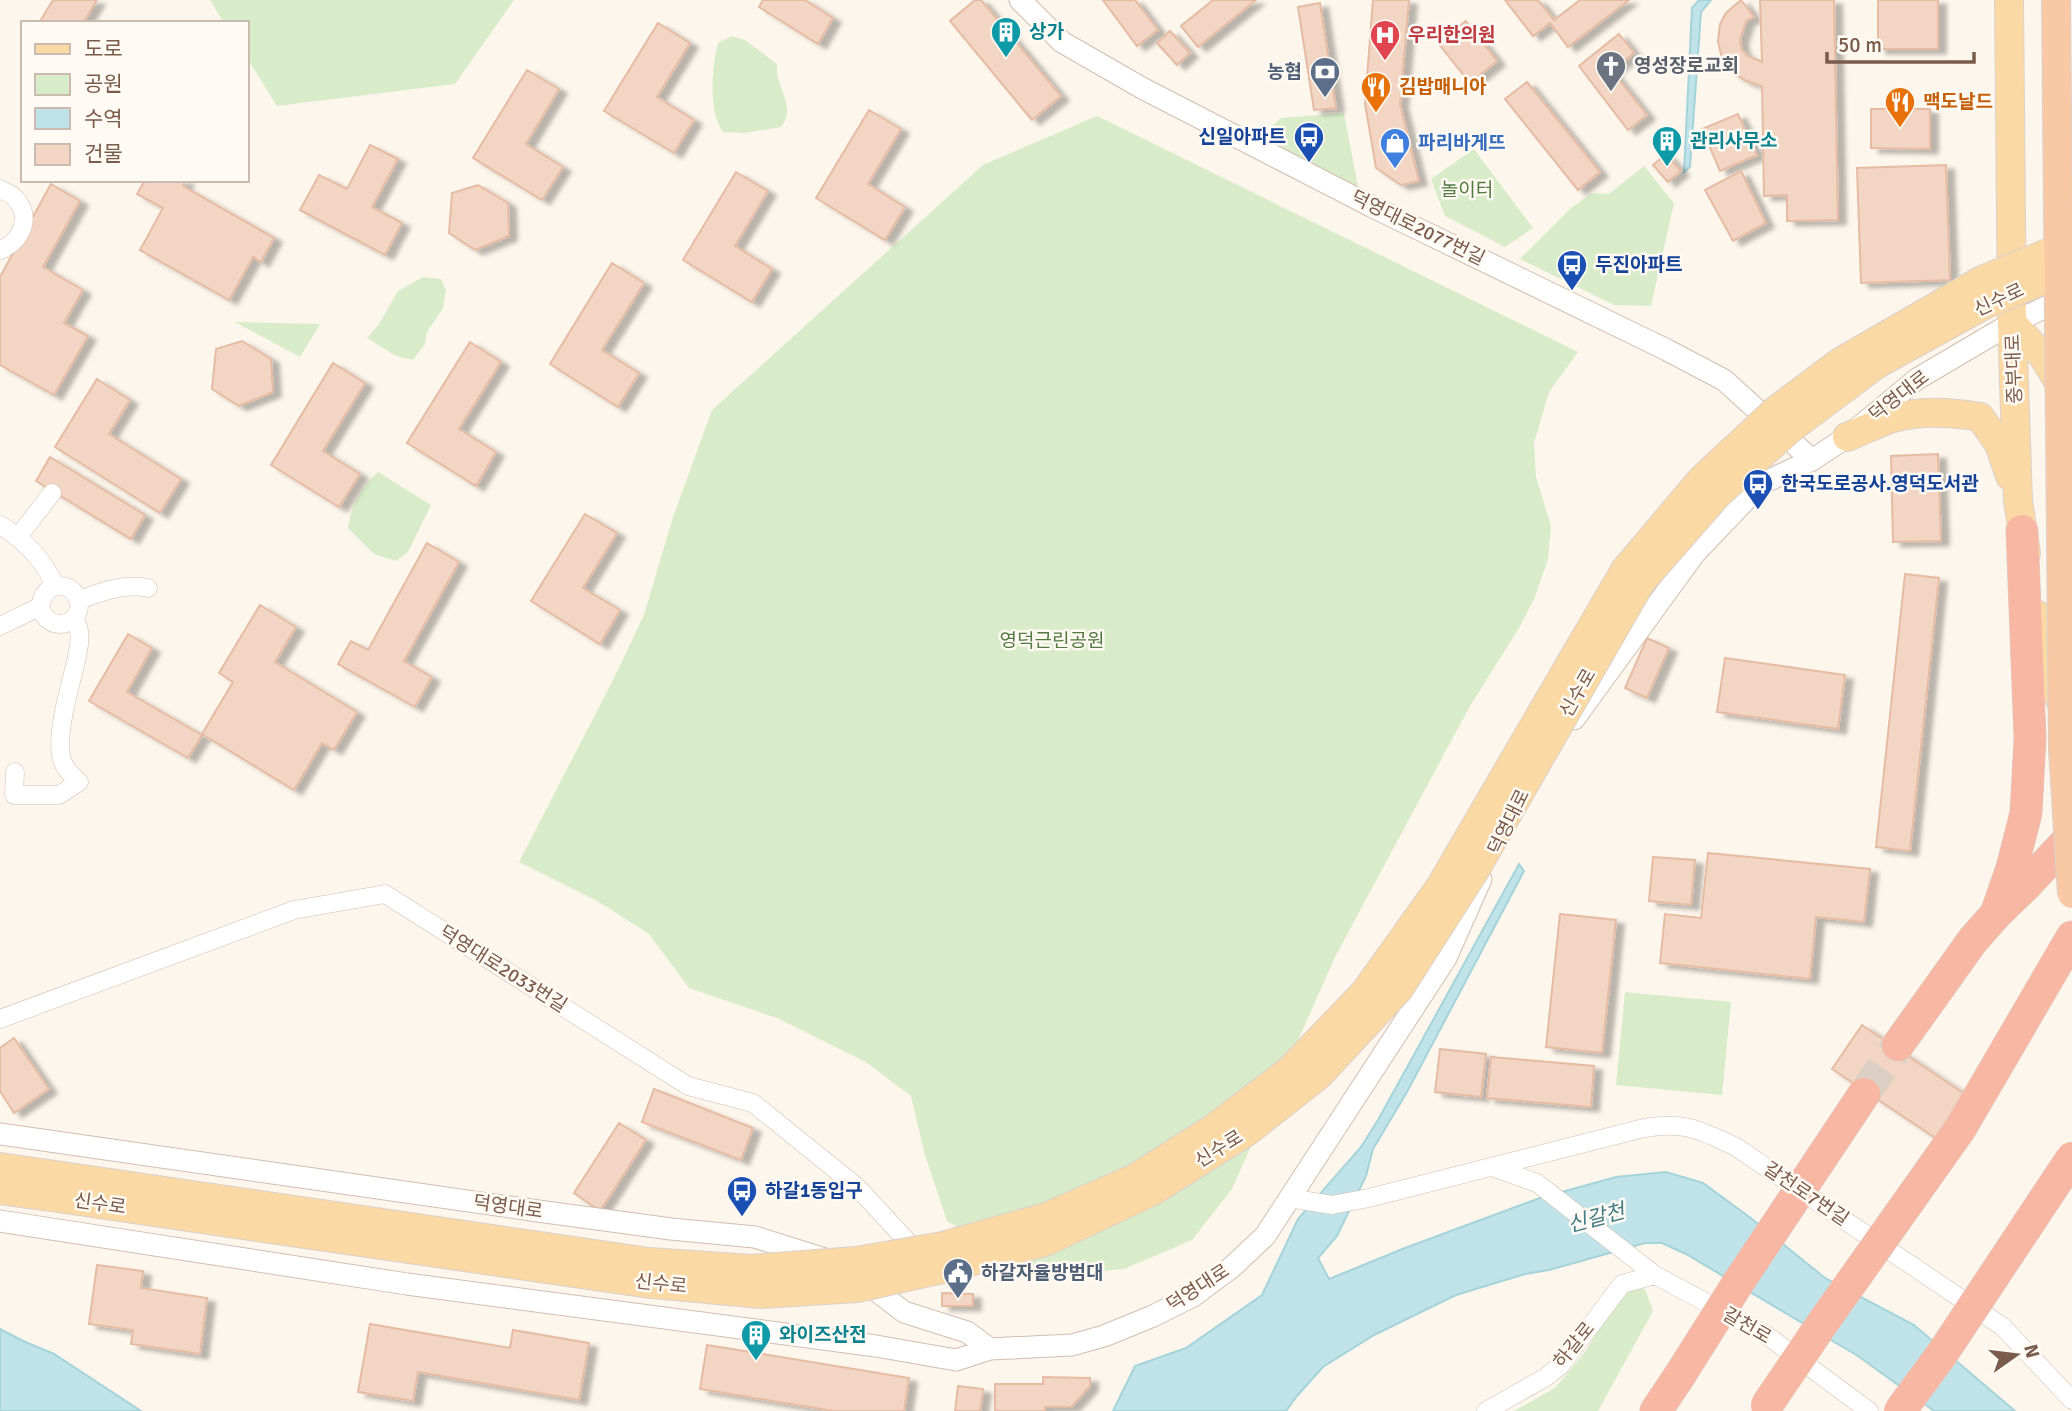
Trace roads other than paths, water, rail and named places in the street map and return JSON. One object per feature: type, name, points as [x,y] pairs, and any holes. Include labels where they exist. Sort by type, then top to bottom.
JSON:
[{"type":"highway","points":[[2056,0],[2063,749],[2072,894]]},
{"type":"highway","points":[[1996,914],[2012,868],[2025,813],[2030,739],[2020,516]]},
{"type":"highway","points":[[1898,1045],[1973,940],[2072,836]]},
{"type":"highway","points":[[1960,1129],[2072,937]]},
{"type":"highway","points":[[1765,1408],[1960,1129],[2066,988],[2072,985]]},
{"type":"highway","points":[[1658,1411],[1738,1283],[1864,1094]]},
{"type":"highway","points":[[1900,1411],[1942,1354],[2072,1158]]},
{"type":"main road","name":"중부대로","points":[[2009,0],[2012,323],[2020,516],[2042,652],[2072,731]]},
{"type":"main road","name":"신수로","points":[[0,1190],[60,1187],[649,1262],[751,1269],[856,1261],[943,1245],[1046,1217],[1135,1178],[1214,1128],[1290,1070],[1365,992],[1440,887],[1625,570],[1701,480],[1776,410],[1840,362],[1982,280],[2072,243]]},
{"type":"main road","name":"신수로","points":[[0,1167],[60,1187],[643,1283],[762,1294],[857,1288],[951,1267],[1047,1241],[1153,1191],[1248,1131],[1319,1075],[1399,989],[1474,872],[1642,582],[1718,494],[1790,429],[1877,364],[1986,304],[2072,268]]},
{"type":"main road","points":[[2012,323],[2043,356],[2072,406]]},
{"type":"main road","points":[[1847,437],[1894,418],[1945,412],[1980,417],[1999,444],[2020,516]]},
{"type":"street","name":"덕영대로2077번길","points":[[1020,0],[1062,43],[1142,88],[1361,200],[1667,349],[1724,380],[1812,460]]},
{"type":"street","points":[[0,189],[15,198],[22,210],[25,224],[10,246],[0,250]]},
{"type":"street","name":"덕영대로","points":[[0,1221],[407,1284],[876,1346],[956,1360],[990,1349],[1072,1345],[1104,1336],[1163,1311],[1193,1296],[1232,1268],[1265,1236],[1446,958],[1519,795],[1695,553],[1761,484],[1812,460],[1847,437],[1917,379],[2012,323],[2072,296]]},
{"type":"street","points":[[1724,380],[1748,408],[1764,445],[1761,484]]},
{"type":"street","points":[[18,537],[52,493]]},
{"type":"street","points":[[0,525],[18,537],[44,564],[55,586]]},
{"type":"street","points":[[61,585],[72,590],[79,600],[78,613],[63,624],[46,618],[41,607],[43,596],[55,586],[61,585]]},
{"type":"street","points":[[79,600],[124,587],[148,588]]},
{"type":"street","points":[[0,626],[41,607]]},
{"type":"street","points":[[15,772],[14,795],[60,795],[79,782],[66,768],[61,750],[65,710],[81,640],[79,626],[74,618]]},
{"type":"street","name":"덕영대로2033번길","points":[[0,1019],[294,910],[385,894],[688,1086],[753,1103],[857,1187],[908,1242],[946,1275]]},
{"type":"street","name":"갈천로7번길","points":[[1492,1167],[1644,1128],[1665,1124],[1695,1128],[1736,1147],[2003,1327],[2072,1400]]},
{"type":"street","name":"덕영대로","points":[[0,1134],[538,1211],[670,1229],[755,1237],[843,1265],[904,1312],[967,1332],[990,1349]]},
{"type":"street","points":[[1289,1198],[1332,1205],[1492,1167]]},
{"type":"street","name":"갈천로","points":[[1492,1167],[1537,1183],[1655,1275],[1765,1334],[1869,1411]]},
{"type":"street","name":"하갈로","points":[[1486,1411],[1546,1377],[1561,1365],[1622,1284],[1655,1275]]},
{"type":"water","points":[[1699,0],[1711,0],[1701,12],[1690,167],[1684,172],[1692,8]]},
{"type":"water","name":"신갈천","points":[[1519,864],[1524,871],[1407,1092],[1373,1149],[1366,1176],[1337,1236],[1318,1258],[1329,1279],[1540,1198],[1616,1177],[1666,1172],[1703,1183],[1825,1278],[1914,1325],[2015,1411],[1934,1411],[1858,1356],[1686,1254],[1662,1243],[1645,1243],[1456,1295],[1374,1335],[1323,1367],[1286,1411],[1113,1411],[1135,1366],[1186,1348],[1262,1295],[1298,1219],[1361,1147],[1378,1120]]},
{"type":"water","points":[[0,1329],[54,1354],[141,1411],[0,1411]]},
{"type":"tunnel","points":[[1864,1094],[1898,1045]]},
{"type":"place","name":"상가","points":[[1006,59]]},
{"type":"place","name":"우리한의원","points":[[1385,62]]},
{"type":"place","name":"영성장로교회","points":[[1611,93]]},
{"type":"place","name":"농협","points":[[1325,99]]},
{"type":"place","name":"김밥매니아","points":[[1376,114]]},
{"type":"place","name":"맥도날드","points":[[1900,129]]},
{"type":"place","name":"신일아파트","points":[[1309,164]]},
{"type":"place","name":"관리사무소","points":[[1667,168]]},
{"type":"place","name":"파리바게뜨","points":[[1395,170]]},
{"type":"place","name":"두진아파트","points":[[1572,292]]},
{"type":"place","name":"한국도로공사.영덕도서관","points":[[1758,511]]},
{"type":"place","name":"하갈1동입구","points":[[742,1218]]},
{"type":"place","name":"하갈자율방범대","points":[[958,1300]]},
{"type":"place","name":"와이즈산전","points":[[756,1362]]},
{"type":"park label","name":"놀이터","points":[[1467,190]]},
{"type":"park label","name":"영덕근린공원","points":[[1052,641]]}]
